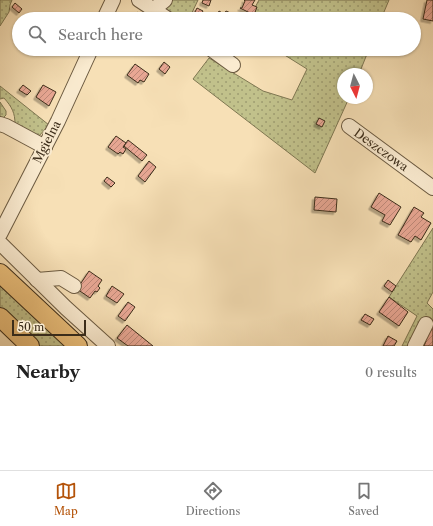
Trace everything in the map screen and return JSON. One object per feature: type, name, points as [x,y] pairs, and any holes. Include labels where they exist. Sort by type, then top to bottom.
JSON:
[{"type":"main road","points":[[0,273],[78,346]]},
{"type":"main road","points":[[0,317],[30,346]]},
{"type":"street","points":[[107,12],[113,0]]},
{"type":"street","points":[[139,0],[158,12]]},
{"type":"street","points":[[154,9],[165,0]]},
{"type":"street","name":"Mgielna","points":[[0,234],[10,212],[45,147],[88,56]]},
{"type":"street","points":[[221,56],[233,65]]},
{"type":"street","points":[[0,124],[45,147]]},
{"type":"street","name":"Deszczowa","points":[[349,126],[433,188]]},
{"type":"street","points":[[0,243],[66,308],[108,346]]},
{"type":"street","points":[[38,280],[61,278],[74,286]]},
{"type":"street","points":[[415,346],[426,324]]},
{"type":"green space","points":[[0,0],[12,0],[9,12],[0,26]]},
{"type":"green space","points":[[149,0],[198,0],[192,12],[165,12]]},
{"type":"green space","points":[[259,0],[389,0],[384,12],[253,12]]},
{"type":"green space","points":[[286,56],[366,56],[361,68],[337,68],[337,104],[346,104],[315,173],[193,79],[209,58],[263,91],[292,100],[307,69]]},
{"type":"green space","points":[[0,86],[49,125],[38,137],[15,124],[14,113],[11,107],[4,98],[0,99]]},
{"type":"green space","points":[[0,102],[6,111],[6,115],[3,118],[0,118]]},
{"type":"green space","points":[[433,228],[433,292],[427,303],[433,309],[433,346],[402,346],[417,316],[389,297]]},
{"type":"green space","points":[[0,283],[68,346],[38,346],[0,311]]},
{"type":"building","points":[[203,0],[211,0],[209,6],[202,3]]},
{"type":"building","points":[[244,0],[255,0],[252,5],[257,7],[255,12],[248,12],[240,8],[242,8],[245,1]]},
{"type":"building","points":[[427,0],[433,0],[433,21],[423,19]]},
{"type":"building","points":[[15,3],[22,9],[18,12],[12,7]]},
{"type":"building","points":[[197,8],[203,11],[202,12],[195,12]]},
{"type":"building","points":[[164,62],[170,67],[165,74],[159,69]]},
{"type":"building","points":[[135,64],[149,74],[144,82],[140,80],[138,83],[127,75]]},
{"type":"building","points":[[23,85],[31,91],[27,95],[19,90]]},
{"type":"building","points":[[43,85],[56,92],[49,106],[36,97]]},
{"type":"building","points":[[319,118],[325,121],[322,127],[316,124]]},
{"type":"building","points":[[116,136],[126,143],[123,147],[126,149],[123,154],[120,152],[118,154],[108,147]]},
{"type":"building","points":[[128,140],[147,155],[142,161],[124,146]]},
{"type":"building","points":[[149,161],[156,167],[145,182],[138,176]]},
{"type":"building","points":[[107,177],[115,183],[111,187],[104,181]]},
{"type":"building","points":[[379,193],[401,207],[390,225],[382,221],[385,215],[371,207]]},
{"type":"building","points":[[315,197],[337,199],[336,212],[314,210]]},
{"type":"building","points":[[414,207],[424,213],[421,217],[431,223],[421,240],[415,236],[411,242],[398,235]]},
{"type":"building","points":[[89,271],[102,280],[98,286],[100,288],[97,292],[95,291],[90,298],[77,289]]},
{"type":"building","points":[[388,280],[396,286],[392,292],[384,286]]},
{"type":"building","points":[[112,286],[124,294],[117,303],[106,296]]},
{"type":"building","points":[[389,297],[408,312],[399,326],[379,312]]},
{"type":"building","points":[[128,302],[135,307],[125,321],[118,316]]},
{"type":"building","points":[[365,314],[374,319],[370,325],[361,320]]},
{"type":"building","points":[[127,325],[153,346],[128,346],[117,338]]},
{"type":"building","points":[[431,325],[433,326],[433,346],[424,346],[426,341],[424,340]]},
{"type":"building","points":[[388,336],[397,341],[394,346],[383,346]]}]
